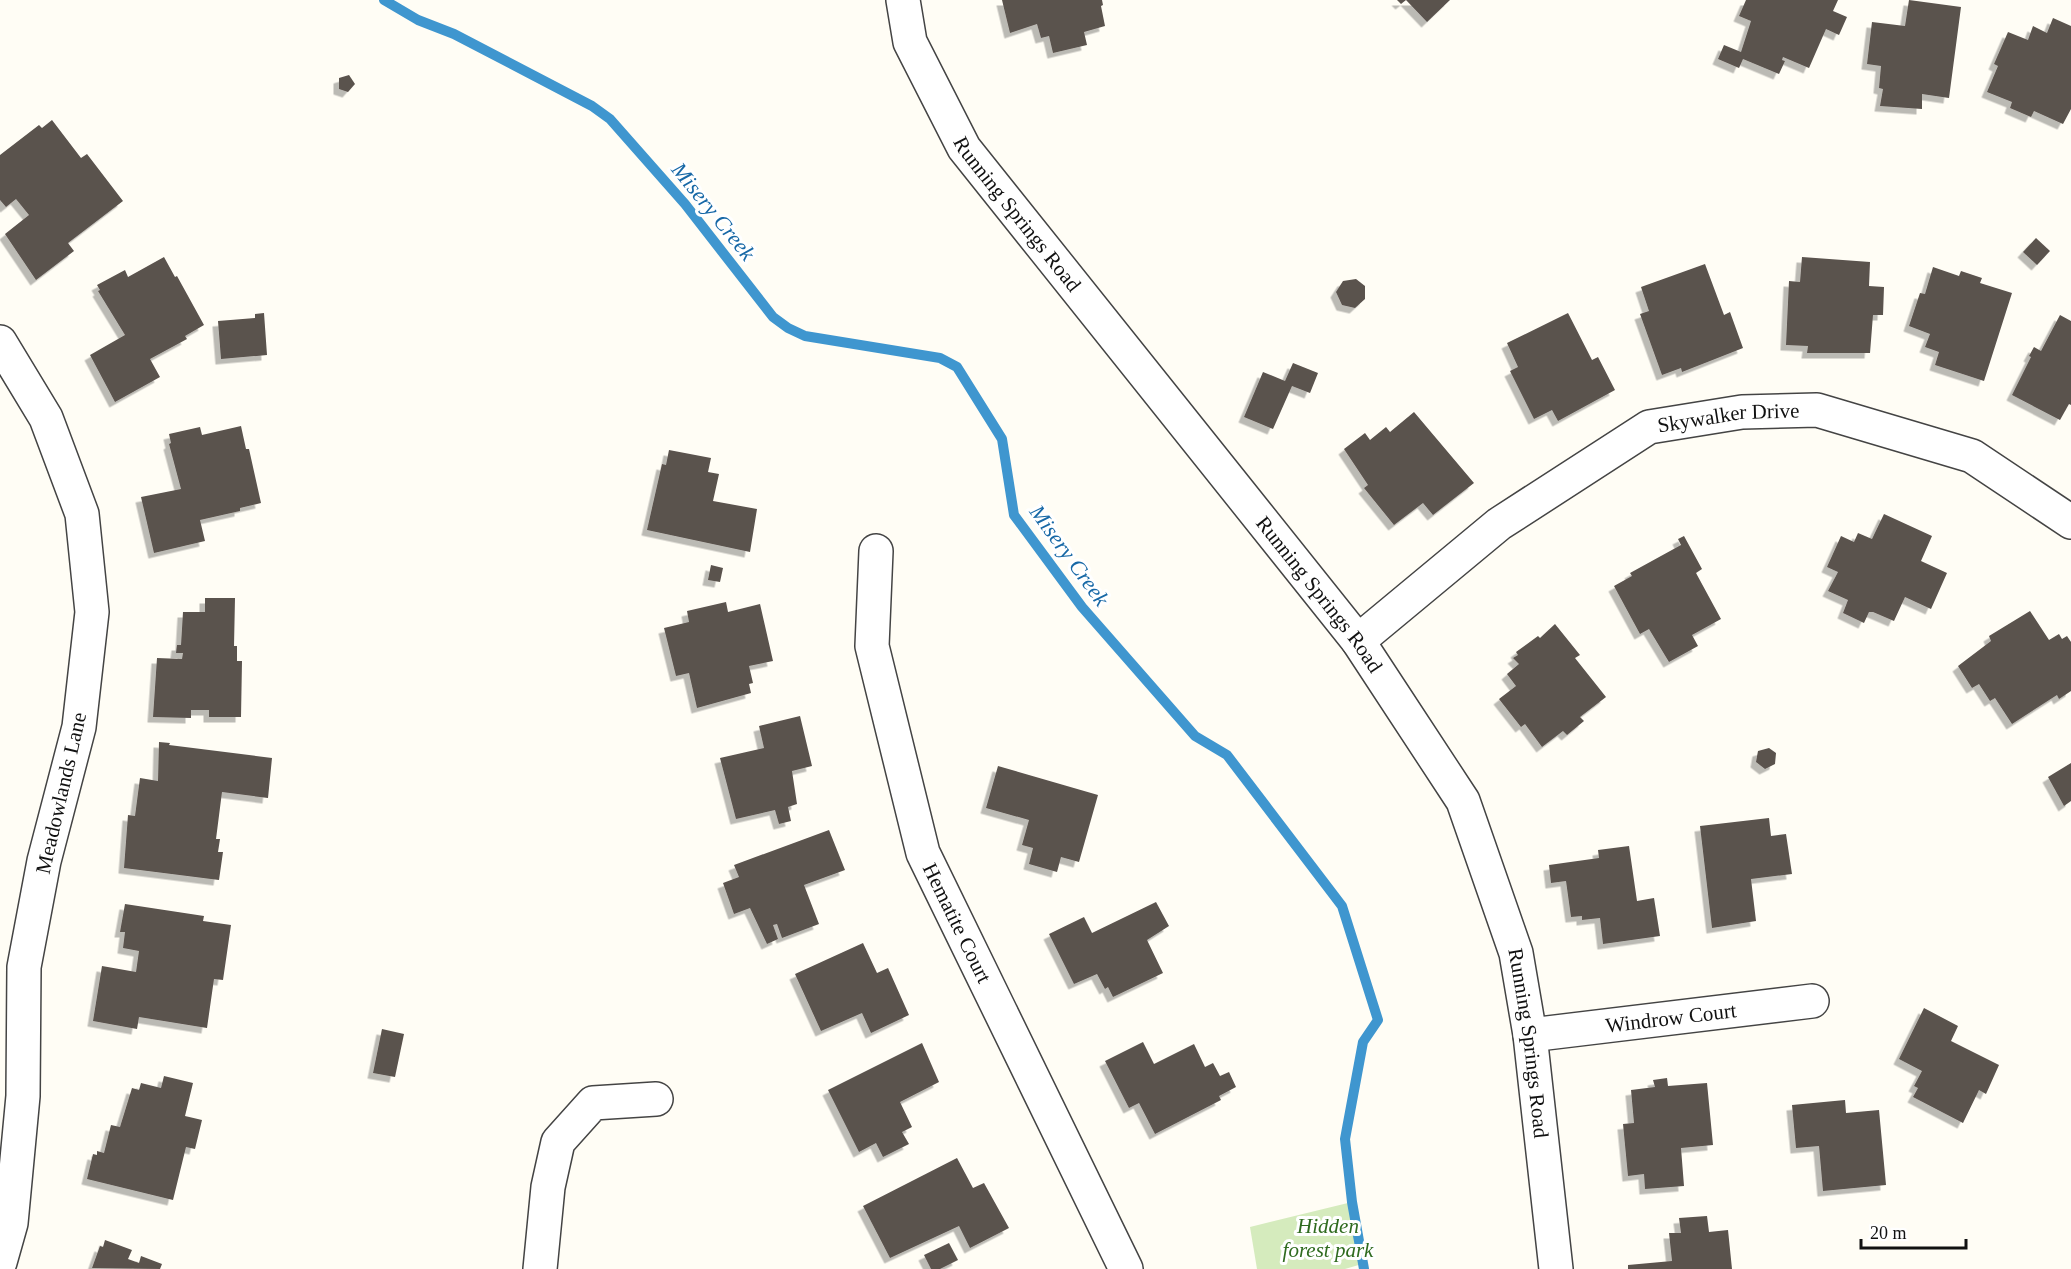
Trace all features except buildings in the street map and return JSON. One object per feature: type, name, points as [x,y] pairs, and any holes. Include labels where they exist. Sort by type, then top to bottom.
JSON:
[{"type":"street","name":"Running Springs Road","points":[[903,0],[910,42],[964,148],[1359,641],[1463,801],[1516,952],[1530,1035],[1556,1269]]},
{"type":"street","name":"Meadowlands Lane","points":[[0,342],[46,418],[82,514],[92,612],[80,727],[44,861],[24,967],[23,1096],[11,1223],[0,1262]]},
{"type":"street","name":"Skywalker Drive","points":[[1359,641],[1500,524],[1649,427],[1742,412],[1817,410],[1972,456],[2071,522]]},
{"type":"street","name":"Hematite Court","points":[[876,551],[872,646],[923,853],[1126,1269]]},
{"type":"street","name":"Windrow Court","points":[[1530,1035],[1812,1001]]},
{"type":"street","points":[[540,1269],[548,1187],[558,1142],[593,1103],[656,1099]]},
{"type":"green space","name":"Hidden forest park","points":[[1352,1202],[1362,1264],[1345,1269],[1257,1269],[1250,1227]]},
{"type":"waterway","name":"Misery Creek","points":[[384,0],[418,20],[454,34],[592,106],[610,119],[685,204],[773,317],[788,328],[805,336],[940,358],[957,367],[1002,439],[1014,515],[1082,607],[1195,736],[1227,755],[1342,906],[1378,1020],[1363,1042],[1345,1139],[1352,1202],[1364,1269]]}]
